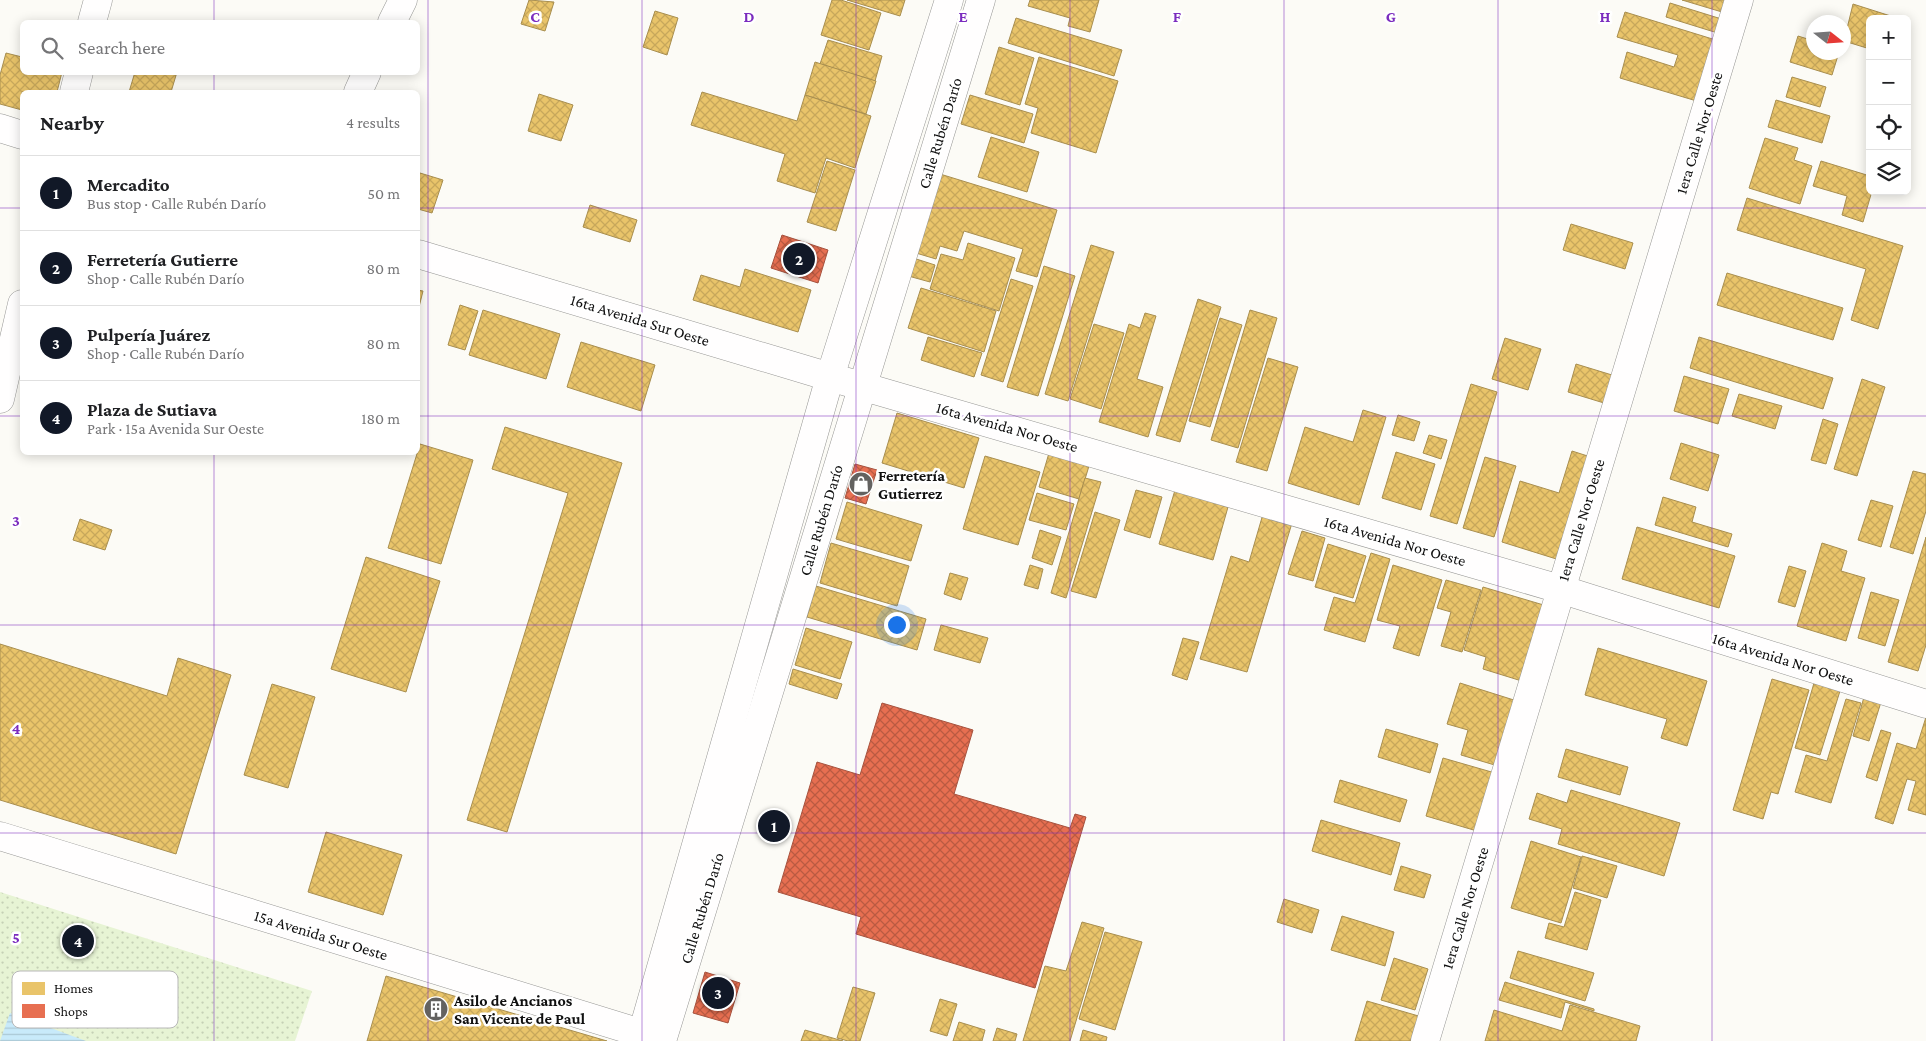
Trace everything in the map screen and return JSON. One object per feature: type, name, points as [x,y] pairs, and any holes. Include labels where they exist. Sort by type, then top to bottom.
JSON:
[{"type":"street","points":[[93,20],[98,0]]},
{"type":"street","points":[[393,20],[403,0]]},
{"type":"street","name":"Calle Rubén Darío","points":[[655,1039],[830,377],[949,0]]},
{"type":"street","name":"Calle Rubén Darío","points":[[655,1039],[863,385],[980,0]]},
{"type":"street","name":"1era Calle Nor Oeste","points":[[1425,1041],[1740,0]]},
{"type":"street","points":[[74,90],[78,75]]},
{"type":"street","points":[[359,90],[366,75]]},
{"type":"street","points":[[0,128],[20,134]]},
{"type":"street","name":"16ta Avenida Sur Oeste","points":[[420,255],[830,377],[863,385]]},
{"type":"street","points":[[0,399],[20,313]]},
{"type":"street","name":"16ta Avenida Nor Oeste","points":[[863,385],[1560,590],[1926,704]]},
{"type":"street","name":"15a Avenida Sur Oeste","points":[[0,836],[655,1039]]},
{"type":"green space","points":[[0,892],[312,991],[295,1041],[0,1041]]},
{"type":"water","points":[[10,1013],[12,1014],[12,1028],[51,1028],[86,1041],[0,1041]]},
{"type":"building: Homes","points":[[529,0],[554,2],[545,31],[521,24]]},
{"type":"building: Homes","points":[[832,0],[841,0],[881,13],[869,50],[821,35]]},
{"type":"building: Homes","points":[[847,0],[905,0],[900,16]]},
{"type":"building: Homes","points":[[1030,0],[1099,0],[1090,32],[1068,26],[1070,18],[1028,6]]},
{"type":"building: Homes","points":[[1682,0],[1737,0],[1732,15]]},
{"type":"building: Homes","points":[[1670,3],[1728,21],[1724,35],[1666,17]]},
{"type":"building: Homes","points":[[1853,4],[1888,15],[1866,15],[1866,48],[1851,43],[1850,15]]},
{"type":"building: Homes","points":[[655,11],[678,18],[667,55],[643,47]]},
{"type":"building: Homes","points":[[1625,12],[1719,41],[1700,102],[1620,78],[1627,52],[1674,67],[1678,55],[1617,37]]},
{"type":"building: Homes","points":[[1016,18],[1122,50],[1114,76],[1008,43]]},
{"type":"building: Homes","points":[[1798,36],[1806,38],[1806,60],[1837,60],[1832,75],[1790,62]]},
{"type":"building: Homes","points":[[828,40],[882,56],[875,81],[820,64]]},
{"type":"building: Homes","points":[[999,47],[1034,58],[1020,105],[985,94]]},
{"type":"building: Homes","points":[[6,53],[20,56],[20,75],[61,75],[58,90],[20,90],[20,109],[0,104],[0,75]]},
{"type":"building: Homes","points":[[1039,57],[1118,81],[1096,153],[1031,133],[1038,108],[1025,104]]},
{"type":"building: Homes","points":[[815,62],[876,81],[866,114],[805,95]]},
{"type":"building: Homes","points":[[134,75],[176,75],[172,90],[130,90]]},
{"type":"building: Homes","points":[[1792,77],[1826,87],[1820,107],[1786,97]]},
{"type":"building: Homes","points":[[702,92],[797,121],[805,95],[871,116],[855,168],[826,158],[815,193],[777,181],[785,154],[691,125]]},
{"type":"building: Homes","points":[[539,94],[573,105],[561,141],[528,131]]},
{"type":"building: Homes","points":[[970,95],[1033,114],[1024,143],[961,124]]},
{"type":"building: Homes","points":[[1776,100],[1830,116],[1822,143],[1768,127]]},
{"type":"building: Homes","points":[[991,137],[1039,152],[1027,192],[978,177]]},
{"type":"building: Homes","points":[[1765,138],[1798,148],[1794,160],[1812,166],[1800,204],[1749,188]]},
{"type":"building: Homes","points":[[827,161],[855,170],[836,231],[807,222]]},
{"type":"building: Homes","points":[[1821,161],[1866,175],[1866,195],[1871,195],[1863,222],[1842,215],[1847,196],[1813,186]]},
{"type":"building: Homes","points":[[420,173],[443,180],[432,213],[420,210]]},
{"type":"building: Homes","points":[[940,174],[1057,210],[1037,277],[1016,271],[1023,249],[964,231],[957,251],[940,246],[936,259],[916,253]]},
{"type":"building: Homes","points":[[1747,198],[1903,246],[1878,329],[1851,320],[1866,269],[1737,230]]},
{"type":"building: Homes","points":[[590,205],[637,220],[630,242],[583,227]]},
{"type":"building: Homes","points":[[1571,224],[1633,243],[1625,269],[1563,250]]},
{"type":"building: Homes","points":[[968,243],[1015,258],[999,311],[930,289],[941,254],[963,260]]},
{"type":"building: Homes","points":[[1091,245],[1114,252],[1068,401],[1045,394]]},
{"type":"building: Homes","points":[[907,256],[935,265],[930,282],[901,274]]},
{"type":"building: Homes","points":[[1044,266],[1075,276],[1038,396],[1007,387]]},
{"type":"building: Homes","points":[[745,269],[811,290],[798,332],[693,300],[701,275],[740,287]]},
{"type":"building: Homes","points":[[1727,273],[1843,308],[1833,340],[1717,305]]},
{"type":"building: Homes","points":[[1011,279],[1033,286],[1003,382],[981,375]]},
{"type":"building: Homes","points":[[921,288],[996,311],[984,352],[908,328]]},
{"type":"building: Homes","points":[[420,290],[423,291],[420,303]]},
{"type":"building: Homes","points":[[1198,299],[1221,307],[1180,442],[1156,435]]},
{"type":"building: Homes","points":[[460,305],[478,311],[465,350],[448,345]]},
{"type":"building: Homes","points":[[483,310],[560,334],[546,379],[469,355]]},
{"type":"building: Homes","points":[[1250,310],[1277,318],[1238,448],[1211,440]]},
{"type":"building: Homes","points":[[1145,313],[1156,316],[1137,379],[1163,387],[1148,437],[1099,422],[1129,324],[1140,328]]},
{"type":"building: Homes","points":[[1220,318],[1242,325],[1210,427],[1189,421]]},
{"type":"building: Homes","points":[[1094,324],[1124,333],[1101,409],[1070,399]]},
{"type":"building: Homes","points":[[928,337],[982,353],[974,377],[921,360]]},
{"type":"building: Homes","points":[[1699,337],[1833,378],[1823,409],[1690,368]]},
{"type":"building: Homes","points":[[1505,338],[1541,349],[1528,390],[1492,379]]},
{"type":"building: Homes","points":[[581,342],[655,365],[641,411],[567,387]]},
{"type":"building: Homes","points":[[1268,358],[1298,367],[1267,471],[1236,462]]},
{"type":"building: Homes","points":[[1576,364],[1612,375],[1604,403],[1568,392]]},
{"type":"building: Homes","points":[[1684,376],[1729,389],[1718,424],[1674,411]]},
{"type":"building: Homes","points":[[1862,379],[1885,387],[1857,476],[1834,469]]},
{"type":"building: Homes","points":[[1471,384],[1497,392],[1457,524],[1430,516]]},
{"type":"building: Homes","points":[[1739,394],[1782,406],[1775,429],[1732,416]]},
{"type":"building: Homes","points":[[1363,410],[1386,417],[1359,505],[1288,483],[1305,427],[1353,442]]},
{"type":"building: Homes","points":[[897,413],[979,438],[964,488],[882,463]]},
{"type":"building: Homes","points":[[1398,415],[1420,422],[1414,441],[1392,435]]},
{"type":"building: Homes","points":[[1823,419],[1838,424],[1826,464],[1811,460]]},
{"type":"building: Homes","points":[[505,427],[622,463],[507,832],[467,820],[568,493],[492,469]]},
{"type":"building: Homes","points":[[1429,435],[1447,440],[1441,459],[1423,453]]},
{"type":"building: Homes","points":[[1681,443],[1719,455],[1708,491],[1670,479]]},
{"type":"building: Homes","points":[[420,444],[473,460],[441,564],[388,548],[417,455],[420,455]]},
{"type":"building: Homes","points":[[1572,451],[1597,459],[1566,562],[1502,542],[1520,481],[1559,493]]},
{"type":"building: Homes","points":[[1396,452],[1435,464],[1421,510],[1382,498]]},
{"type":"building: Homes","points":[[1049,453],[1089,466],[1079,499],[1039,487]]},
{"type":"building: Homes","points":[[985,456],[1040,472],[1018,545],[963,529]]},
{"type":"building: Homes","points":[[1485,457],[1516,466],[1494,537],[1463,528]]},
{"type":"building: Homes","points":[[1913,471],[1926,474],[1926,511],[1913,554],[1890,547]]},
{"type":"building: Homes","points":[[1085,478],[1101,482],[1066,598],[1051,593]]},
{"type":"building: Homes","points":[[1136,490],[1162,497],[1150,538],[1124,530]]},
{"type":"building: Homes","points":[[1175,490],[1228,507],[1213,560],[1159,544]]},
{"type":"building: Homes","points":[[1037,493],[1074,504],[1066,530],[1029,520]]},
{"type":"building: Homes","points":[[1663,497],[1696,507],[1692,522],[1732,534],[1728,547],[1655,525]]},
{"type":"building: Homes","points":[[1871,500],[1893,506],[1881,547],[1858,540]]},
{"type":"building: Homes","points":[[847,502],[922,525],[911,561],[836,539]]},
{"type":"building: Homes","points":[[1095,512],[1120,520],[1096,598],[1071,591]]},
{"type":"building: Homes","points":[[1263,514],[1292,523],[1247,672],[1200,659],[1231,556],[1249,562]]},
{"type":"building: Homes","points":[[80,519],[112,530],[105,550],[73,540]]},
{"type":"building: Homes","points":[[1637,527],[1735,556],[1719,608],[1622,579]]},
{"type":"building: Homes","points":[[1040,530],[1061,537],[1052,565],[1032,558]]},
{"type":"building: Homes","points":[[1302,531],[1325,538],[1313,581],[1288,574]]},
{"type":"building: Homes","points":[[1926,537],[1926,645],[1918,671],[1888,662]]},
{"type":"building: Homes","points":[[831,543],[909,566],[897,606],[820,583]]},
{"type":"building: Homes","points":[[1822,543],[1847,551],[1841,571],[1865,578],[1846,641],[1797,626]]},
{"type":"building: Homes","points":[[1328,544],[1366,556],[1353,598],[1315,587]]},
{"type":"building: Homes","points":[[1371,553],[1390,559],[1365,642],[1324,630],[1334,597],[1355,603]]},
{"type":"building: Homes","points":[[366,557],[440,581],[406,692],[331,669]]},
{"type":"building: Homes","points":[[1030,565],[1043,569],[1038,589],[1024,585]]},
{"type":"building: Homes","points":[[1393,565],[1442,580],[1419,656],[1393,648],[1400,626],[1377,620]]},
{"type":"building: Homes","points":[[1789,566],[1806,571],[1795,607],[1778,602]]},
{"type":"building: Homes","points":[[950,573],[968,578],[961,600],[944,594]]},
{"type":"building: Homes","points":[[1446,580],[1481,590],[1462,652],[1441,646],[1451,612],[1437,608]]},
{"type":"building: Homes","points":[[816,586],[926,619],[917,650],[807,617]]},
{"type":"building: Homes","points":[[1483,587],[1547,606],[1525,682],[1483,669],[1486,657],[1464,650]]},
{"type":"building: Homes","points":[[1871,592],[1899,600],[1885,646],[1858,638]]},
{"type":"building: Homes","points":[[941,625],[988,638],[980,663],[934,650]]},
{"type":"building: Homes","points":[[806,628],[852,642],[840,679],[795,665]]},
{"type":"building: Homes","points":[[1183,638],[1199,642],[1187,680],[1172,675]]},
{"type":"building: Homes","points":[[0,644],[167,696],[178,658],[231,675],[176,854],[0,800]]},
{"type":"building: Homes","points":[[1598,648],[1707,681],[1687,746],[1661,738],[1667,719],[1585,695]]},
{"type":"building: Homes","points":[[793,669],[842,684],[837,699],[789,684]]},
{"type":"building: Homes","points":[[1772,679],[1809,690],[1778,794],[1771,792],[1763,819],[1733,810]]},
{"type":"building: Homes","points":[[1460,683],[1517,701],[1498,766],[1461,755],[1468,730],[1447,724]]},
{"type":"building: Homes","points":[[1814,683],[1840,691],[1820,755],[1795,748]]},
{"type":"building: Homes","points":[[272,684],[315,697],[288,788],[244,775]]},
{"type":"building: Homes","points":[[1864,697],[1881,702],[1869,741],[1853,736]]},
{"type":"building: Homes","points":[[1846,699],[1861,703],[1831,803],[1795,792],[1806,755],[1827,761]]},
{"type":"building: Homes","points":[[1926,717],[1926,815],[1908,810],[1916,781],[1907,779],[1893,824],[1875,818],[1897,743],[1916,749]]},
{"type":"building: Homes","points":[[1386,729],[1438,744],[1430,773],[1378,757]]},
{"type":"building: Homes","points":[[1881,730],[1891,733],[1877,781],[1866,777]]},
{"type":"building: Homes","points":[[1566,749],[1628,767],[1620,795],[1558,777]]},
{"type":"building: Homes","points":[[1443,758],[1495,773],[1477,831],[1426,816]]},
{"type":"building: Homes","points":[[1340,780],[1407,800],[1400,822],[1334,802]]},
{"type":"building: Homes","points":[[1571,790],[1680,823],[1664,876],[1558,844],[1562,829],[1529,819],[1537,793],[1567,803]]},
{"type":"building: Homes","points":[[1321,820],[1400,843],[1391,875],[1312,851]]},
{"type":"building: Homes","points":[[326,832],[402,855],[383,915],[308,892]]},
{"type":"building: Homes","points":[[1531,841],[1581,857],[1561,923],[1511,908]]},
{"type":"building: Homes","points":[[1582,856],[1617,866],[1607,898],[1573,888]]},
{"type":"building: Homes","points":[[1401,866],[1431,875],[1424,898],[1394,890]]},
{"type":"building: Homes","points":[[1575,892],[1601,900],[1587,950],[1545,938],[1549,923],[1564,927]]},
{"type":"building: Homes","points":[[1284,899],[1319,910],[1312,933],[1277,922]]},
{"type":"building: Homes","points":[[1342,916],[1394,932],[1385,966],[1331,950]]},
{"type":"building: Homes","points":[[1082,922],[1104,928],[1070,1041],[1023,1041],[1045,966],[1066,971]]},
{"type":"building: Homes","points":[[1105,932],[1142,942],[1115,1030],[1079,1019]]},
{"type":"building: Homes","points":[[1518,951],[1594,973],[1585,1001],[1510,978]]},
{"type":"building: Homes","points":[[1394,958],[1428,969],[1415,1010],[1381,1000]]},
{"type":"building: Homes","name":"Asilo de Ancianos San Vicente de Paul","points":[[386,976],[607,1041],[367,1041]]},
{"type":"building: Homes","points":[[1505,982],[1594,1009],[1594,1011],[1565,1002],[1561,1018],[1499,1000]]},
{"type":"building: Homes","points":[[853,987],[875,993],[860,1041],[848,1041],[837,1038]]},
{"type":"building: Homes","points":[[940,999],[957,1004],[947,1036],[930,1031]]},
{"type":"building: Homes","points":[[1367,1001],[1422,1017],[1415,1041],[1355,1041]]},
{"type":"building: Homes","points":[[1570,1005],[1640,1026],[1636,1041],[1485,1041],[1494,1010],[1562,1031]]},
{"type":"building: Homes","points":[[959,1022],[985,1030],[982,1041],[953,1041]]},
{"type":"building: Homes","points":[[997,1028],[1017,1034],[1015,1041],[993,1041]]},
{"type":"building: Homes","points":[[805,1030],[843,1041],[801,1041]]},
{"type":"building: Homes","points":[[1083,1030],[1107,1037],[1106,1041],[1080,1041]]},
{"type":"building: Shops","points":[[782,235],[828,250],[818,283],[771,268]]},
{"type":"building: Shops","name":"Ferretería Gutierrez","points":[[855,464],[877,470],[866,504],[845,498]]},
{"type":"building: Shops","points":[[882,703],[973,730],[954,794],[1070,828],[1075,814],[1086,817],[1035,988],[856,934],[861,917],[778,892],[817,762],[860,775]]},
{"type":"building: Shops","points":[[705,972],[740,983],[728,1023],[693,1013]]},
{"type":"place","name":"Ferretería Gutierre","points":[[799,259]]},
{"type":"place","name":"Ferretería Gutierrez","points":[[861,484]]},
{"type":"place","name":"Mercadito","points":[[774,826]]},
{"type":"place","name":"Plaza de Sutiava","points":[[78,941]]},
{"type":"place","name":"Pulpería Juárez","points":[[718,993]]},
{"type":"place","name":"Asilo de Ancianos San Vicente de Paul","points":[[436,1009]]}]
